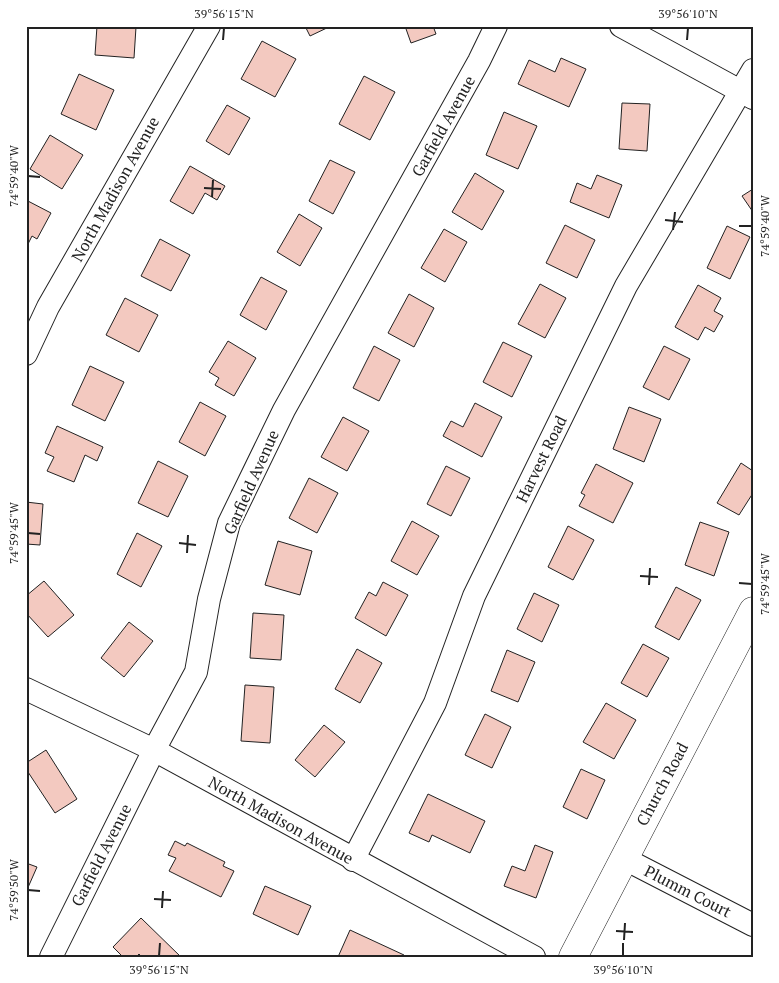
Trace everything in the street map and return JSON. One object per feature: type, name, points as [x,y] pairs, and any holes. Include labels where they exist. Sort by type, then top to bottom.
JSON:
[{"type":"main road","name":"Church Road","points":[[573,957],[753,611]]},
{"type":"street","name":"North Madison Avenue","points":[[26,354],[53,299],[209,26]]},
{"type":"street","name":"Garfield Avenue","points":[[51,957],[154,750],[196,672],[209,599],[229,524],[284,410],[479,61],[496,26]]},
{"type":"street","points":[[620,26],[747,95]]},
{"type":"street","name":"Harvest Road","points":[[353,860],[435,703],[474,596],[626,286],[747,95],[753,70]]},
{"type":"street","name":"North Madison Avenue","points":[[26,689],[154,750],[534,957]]},
{"type":"street","name":"Plumm Court","points":[[623,858],[753,925]]},
{"type":"building","points":[[97,26],[136,27],[134,58],[95,55]]},
{"type":"building","points":[[305,26],[331,26],[310,36]]},
{"type":"building","points":[[405,26],[433,26],[436,34],[411,43]]},
{"type":"building","points":[[262,41],[296,59],[275,97],[241,79]]},
{"type":"building","points":[[561,58],[586,69],[569,107],[518,84],[529,60],[555,72]]},
{"type":"building","points":[[79,74],[114,90],[96,130],[61,114]]},
{"type":"building","points":[[364,76],[395,92],[370,140],[339,124]]},
{"type":"building","points":[[622,103],[650,104],[647,151],[619,149]]},
{"type":"building","points":[[227,105],[250,118],[229,155],[206,141]]},
{"type":"building","points":[[504,112],[537,126],[518,169],[486,155]]},
{"type":"building","points":[[50,135],[83,155],[62,189],[30,169]]},
{"type":"building","points":[[330,160],[355,172],[333,214],[309,201]]},
{"type":"building","points":[[190,166],[225,186],[217,200],[205,193],[193,214],[170,201]]},
{"type":"building","points":[[475,173],[504,191],[482,230],[452,212]]},
{"type":"building","points":[[597,175],[622,185],[609,218],[570,202],[577,183],[591,189]]},
{"type":"building","points":[[753,189],[753,212],[742,196]]},
{"type":"building","points":[[26,200],[51,213],[37,239],[32,236],[26,248]]},
{"type":"building","points":[[299,214],[322,228],[300,266],[277,252]]},
{"type":"building","points":[[565,225],[595,240],[577,278],[546,263]]},
{"type":"building","points":[[727,226],[750,237],[730,279],[707,268]]},
{"type":"building","points":[[444,229],[467,242],[445,282],[421,268]]},
{"type":"building","points":[[160,239],[190,255],[171,291],[141,276]]},
{"type":"building","points":[[261,277],[287,291],[266,330],[240,315]]},
{"type":"building","points":[[540,284],[566,298],[545,338],[518,324]]},
{"type":"building","points":[[698,285],[721,298],[714,311],[723,316],[714,332],[705,327],[698,340],[675,327]]},
{"type":"building","points":[[409,294],[434,308],[414,347],[388,333]]},
{"type":"building","points":[[125,298],[158,315],[139,352],[106,335]]},
{"type":"building","points":[[228,341],[256,358],[234,396],[215,385],[219,378],[209,372]]},
{"type":"building","points":[[503,342],[532,356],[512,397],[483,382]]},
{"type":"building","points":[[374,346],[400,360],[379,401],[353,388]]},
{"type":"building","points":[[664,346],[690,359],[669,400],[643,387]]},
{"type":"building","points":[[90,366],[124,382],[105,421],[72,405]]},
{"type":"building","points":[[200,402],[226,416],[205,456],[179,442]]},
{"type":"building","points":[[475,403],[502,417],[482,457],[443,436],[451,421],[463,427]]},
{"type":"building","points":[[629,407],[661,419],[644,462],[613,449]]},
{"type":"building","points":[[343,417],[369,431],[347,471],[321,457]]},
{"type":"building","points":[[57,426],[103,447],[97,461],[85,455],[74,482],[47,471],[54,457],[45,453]]},
{"type":"building","points":[[158,461],[188,476],[168,517],[138,503]]},
{"type":"building","points":[[741,463],[753,471],[753,493],[739,515],[717,503]]},
{"type":"building","points":[[596,464],[633,483],[613,523],[579,506],[585,495],[581,493]]},
{"type":"building","points":[[446,466],[470,478],[451,516],[427,504]]},
{"type":"building","points":[[309,478],[338,493],[317,533],[289,518]]},
{"type":"building","points":[[26,502],[43,504],[40,545],[26,544]]},
{"type":"building","points":[[412,521],[439,536],[417,575],[391,561]]},
{"type":"building","points":[[700,522],[729,532],[714,576],[685,565]]},
{"type":"building","points":[[568,526],[594,540],[573,580],[548,567]]},
{"type":"building","points":[[137,533],[162,546],[141,587],[117,574]]},
{"type":"building","points":[[278,541],[312,551],[300,595],[265,585]]},
{"type":"building","points":[[44,581],[74,615],[48,637],[26,613],[26,596]]},
{"type":"building","points":[[383,582],[408,595],[386,636],[355,618],[369,592],[376,596]]},
{"type":"building","points":[[676,587],[701,600],[679,640],[655,627]]},
{"type":"building","points":[[534,593],[559,605],[542,642],[517,629]]},
{"type":"building","points":[[253,613],[284,615],[281,660],[250,658]]},
{"type":"building","points":[[129,622],[153,641],[124,677],[101,658]]},
{"type":"building","points":[[643,644],[669,658],[647,697],[621,683]]},
{"type":"building","points":[[357,649],[382,663],[360,703],[335,689]]},
{"type":"building","points":[[507,650],[535,662],[518,702],[491,691]]},
{"type":"building","points":[[245,685],[274,687],[270,743],[241,741]]},
{"type":"building","points":[[606,703],[636,720],[614,759],[583,742]]},
{"type":"building","points":[[485,714],[511,727],[492,768],[465,755]]},
{"type":"building","points":[[324,725],[345,742],[315,777],[295,760]]},
{"type":"building","points":[[46,750],[77,799],[55,813],[26,769],[26,763]]},
{"type":"building","points":[[581,769],[605,780],[587,819],[563,807]]},
{"type":"building","points":[[428,794],[485,821],[470,853],[432,835],[429,842],[409,833]]},
{"type":"building","points":[[175,841],[185,846],[187,843],[225,862],[223,866],[234,871],[221,897],[169,871],[176,858],[168,855]]},
{"type":"building","points":[[535,845],[553,852],[536,898],[504,886],[512,866],[525,871]]},
{"type":"building","points":[[26,863],[37,867],[26,892]]},
{"type":"building","points":[[265,886],[311,906],[298,935],[253,914]]},
{"type":"building","points":[[141,918],[181,957],[142,957],[139,954],[136,957],[123,957],[113,947]]},
{"type":"building","points":[[350,930],[404,955],[403,957],[338,957]]}]
